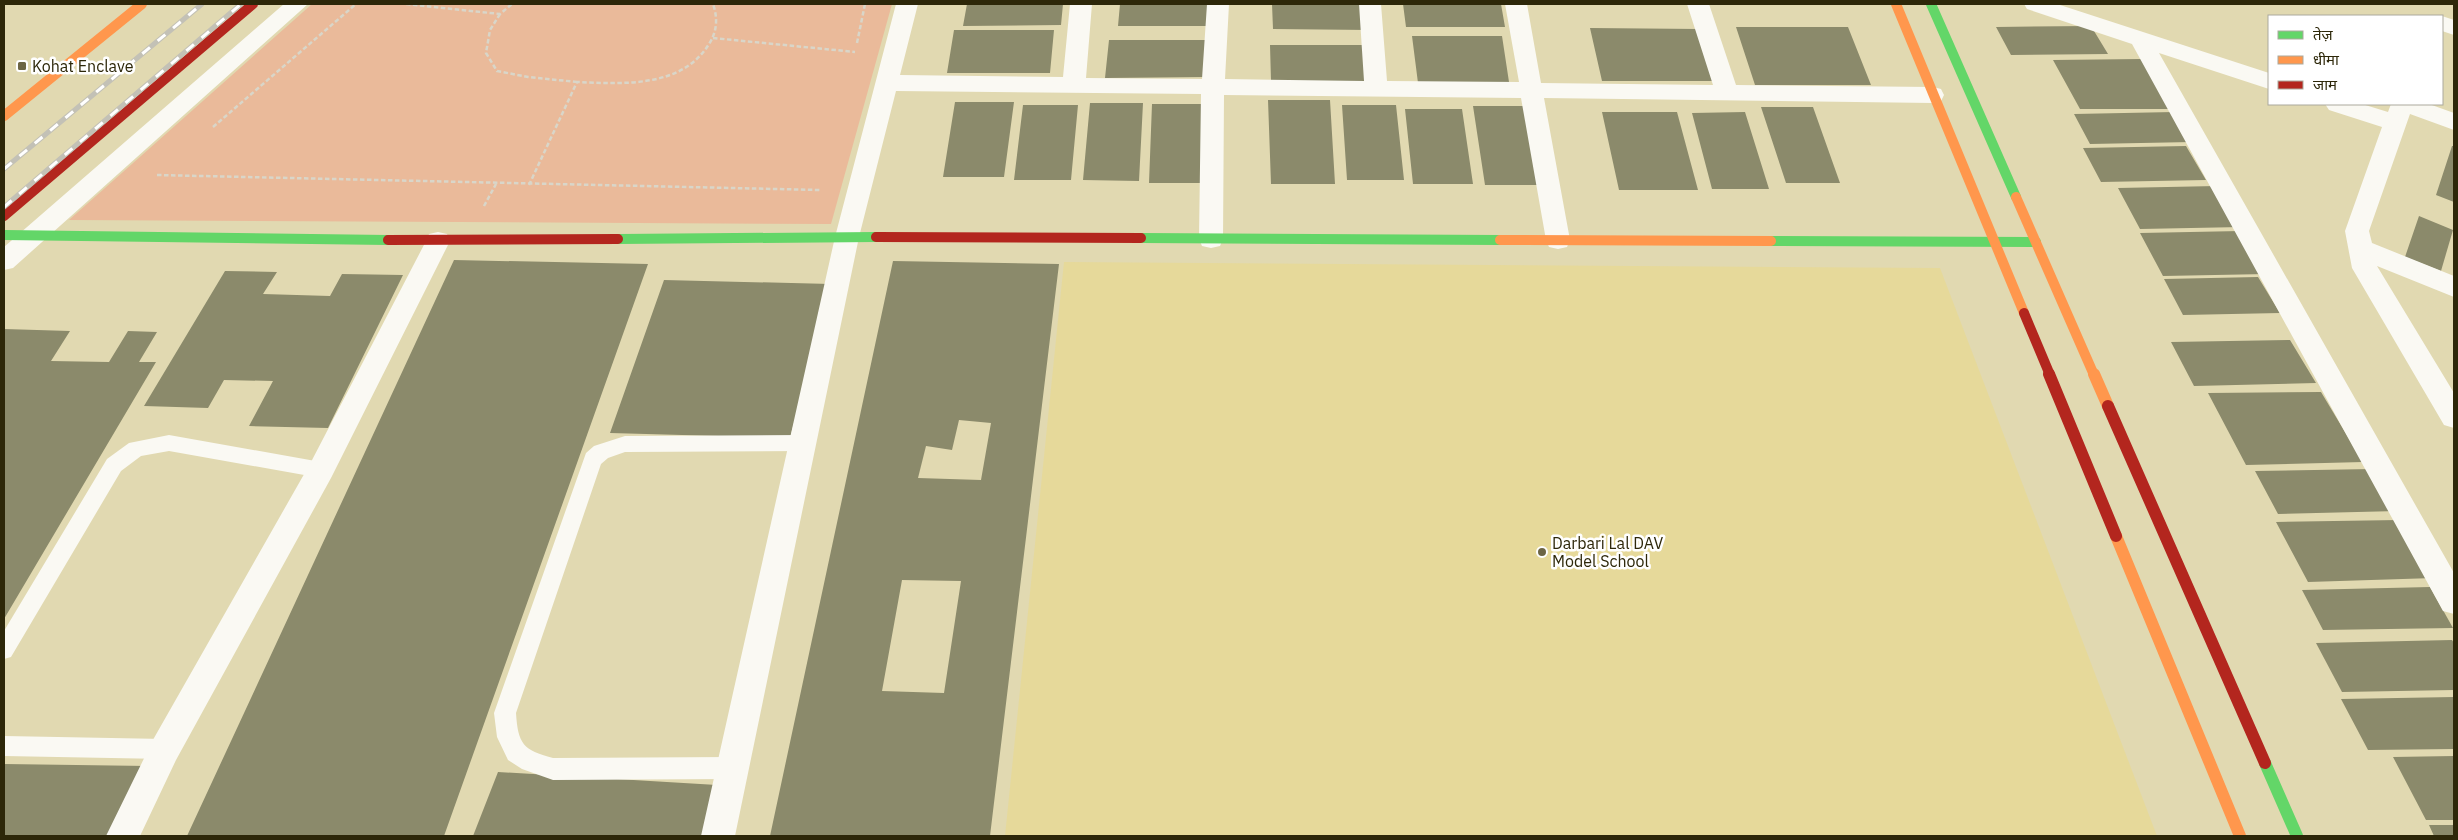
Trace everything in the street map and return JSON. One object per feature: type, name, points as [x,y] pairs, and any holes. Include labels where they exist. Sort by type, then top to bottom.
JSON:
[{"type":"street","points":[[4,116],[142,4]]},
{"type":"street","points":[[4,216],[253,4]]},
{"type":"street","points":[[4,261],[298,4]]},
{"type":"street","points":[[718,836],[847,237],[908,4]]},
{"type":"street","points":[[1074,85],[1081,4]]},
{"type":"street","points":[[1211,239],[1214,86],[1218,4]]},
{"type":"street","points":[[1370,4],[1376,87]]},
{"type":"street","points":[[1516,4],[1558,240]]},
{"type":"street","points":[[1698,4],[1727,92]]},
{"type":"street","points":[[1896,4],[2240,836]]},
{"type":"street","points":[[1931,4],[2297,836]]},
{"type":"street","points":[[2035,4],[2268,81]]},
{"type":"street","points":[[2140,38],[2454,601]]},
{"type":"street","points":[[887,83],[1376,87],[1933,95]]},
{"type":"street","points":[[2348,105],[2401,110],[2454,122]]},
{"type":"street","points":[[2401,110],[2357,231],[2365,268],[2454,417]]},
{"type":"street","points":[[4,235],[30,237],[438,241],[847,237],[2036,242]]},
{"type":"street","points":[[123,836],[165,749],[321,470],[438,241]]},
{"type":"street","points":[[2360,248],[2454,287]]},
{"type":"lane","points":[[733,768],[553,769],[532,763],[513,752],[506,735],[505,713],[593,459],[606,450],[625,444],[802,443]]},
{"type":"lane","points":[[4,650],[114,465],[136,449],[169,444],[321,470]]},
{"type":"lane","points":[[4,746],[165,749]]},
{"type":"path","points":[[208,131],[356,4]]},
{"type":"path","points":[[406,4],[500,14]]},
{"type":"path","points":[[512,4],[500,14],[490,30],[486,53],[498,71],[528,77],[610,83],[655,80],[690,68],[710,45],[717,29],[717,12],[713,4]]},
{"type":"path","points":[[853,59],[865,4]]},
{"type":"path","points":[[713,38],[855,52]]},
{"type":"path","points":[[529,185],[577,82]]},
{"type":"path","points":[[164,169],[157,175],[529,185],[821,190]]},
{"type":"shaded area","points":[[312,4],[892,4],[831,224],[69,220]]},
{"type":"shaded area","name":"Darbari Lal DAV Model School","points":[[1064,262],[1940,268],[2157,836],[1005,836]]},
{"type":"building","points":[[967,4],[1063,4],[1061,25],[963,26]]},
{"type":"building","points":[[1120,4],[1208,4],[1208,26],[1118,26]]},
{"type":"building","points":[[1272,4],[1366,4],[1369,30],[1273,29]]},
{"type":"building","points":[[1403,4],[1501,4],[1505,27],[1406,27]]},
{"type":"building","points":[[2091,26],[2108,54],[2011,55],[1996,27]]},
{"type":"building","points":[[1736,27],[1848,27],[1871,85],[1755,85]]},
{"type":"building","points":[[1590,28],[1699,29],[1715,81],[1602,81]]},
{"type":"building","points":[[954,30],[1054,30],[1050,73],[947,73]]},
{"type":"building","points":[[1412,36],[1502,36],[1509,82],[1418,83]]},
{"type":"building","points":[[1109,40],[1206,40],[1205,77],[1105,78]]},
{"type":"building","points":[[1270,45],[1367,45],[1371,81],[1271,81]]},
{"type":"building","points":[[2141,59],[2169,109],[2080,109],[2053,60]]},
{"type":"building","points":[[1268,100],[1330,100],[1335,184],[1271,184]]},
{"type":"building","points":[[955,102],[1014,102],[1004,177],[943,177]]},
{"type":"building","points":[[1090,103],[1143,103],[1139,181],[1083,180]]},
{"type":"building","points":[[1152,104],[1207,104],[1206,183],[1149,183]]},
{"type":"building","points":[[1023,105],[1078,105],[1071,180],[1014,180]]},
{"type":"building","points":[[1342,105],[1396,105],[1404,180],[1347,180]]},
{"type":"building","points":[[1473,106],[1525,106],[1539,185],[1485,185]]},
{"type":"building","points":[[1761,107],[1813,107],[1840,183],[1786,183]]},
{"type":"building","points":[[1405,109],[1462,109],[1473,184],[1413,184]]},
{"type":"building","points":[[1602,112],[1677,112],[1698,190],[1619,190]]},
{"type":"building","points":[[1745,112],[1769,189],[1712,189],[1692,113]]},
{"type":"building","points":[[2174,112],[2192,142],[2090,144],[2074,114]]},
{"type":"building","points":[[2186,146],[2206,180],[2101,182],[2083,148]]},
{"type":"building","points":[[2452,146],[2454,146],[2454,202],[2436,195]]},
{"type":"building","points":[[2217,186],[2242,227],[2140,229],[2118,188]]},
{"type":"building","points":[[2419,216],[2453,230],[2441,271],[2405,257]]},
{"type":"building","points":[[2241,231],[2267,274],[2163,276],[2140,233]]},
{"type":"building","points":[[454,260],[648,264],[444,836],[187,836]]},
{"type":"building","points":[[893,261],[1059,264],[990,836],[770,836]],"holes":[[[959,420],[991,423],[981,480],[918,478],[926,446],[952,450]],[[902,580],[961,581],[944,693],[882,691]]]},
{"type":"building","points":[[225,271],[277,272],[263,294],[330,296],[342,274],[403,275],[328,428],[249,426],[273,381],[224,380],[208,408],[144,406]]},
{"type":"building","points":[[2258,277],[2280,313],[2183,315],[2164,279]]},
{"type":"building","points":[[664,280],[831,284],[790,438],[610,433]]},
{"type":"building","points":[[4,329],[70,331],[51,361],[109,362],[128,331],[157,332],[139,362],[156,362],[4,619]]},
{"type":"building","points":[[2290,340],[2316,383],[2194,386],[2171,342]]},
{"type":"building","points":[[2321,392],[2363,462],[2246,465],[2208,393]]},
{"type":"building","points":[[2372,469],[2398,511],[2278,514],[2255,471]]},
{"type":"building","points":[[2399,520],[2434,578],[2308,582],[2276,522]]},
{"type":"building","points":[[2430,587],[2453,628],[2323,630],[2302,590]]},
{"type":"building","points":[[2452,640],[2454,643],[2454,690],[2342,692],[2316,643]]},
{"type":"building","points":[[2454,697],[2454,749],[2368,750],[2341,699]]},
{"type":"building","points":[[2454,756],[2454,820],[2426,820],[2393,757]]},
{"type":"building","points":[[4,764],[148,766],[114,836],[4,836]]},
{"type":"building","points":[[498,772],[717,785],[703,836],[473,836]]},
{"type":"building","points":[[2429,825],[2454,825],[2454,836],[2434,836]]},
{"type":"railway","points":[[4,169],[202,4]]},
{"type":"railway","points":[[4,207],[241,4]]},
{"type":"traffic: fast","points":[[1931,4],[2016,197]]},
{"type":"traffic: fast","points":[[4,235],[388,240]]},
{"type":"traffic: fast","points":[[618,239],[876,237]]},
{"type":"traffic: fast","points":[[1141,238],[1500,240]]},
{"type":"traffic: fast","points":[[1771,241],[2036,242]]},
{"type":"traffic: fast","points":[[2265,763],[2297,836]]},
{"type":"traffic: slow","points":[[4,116],[142,4]]},
{"type":"traffic: slow","points":[[1896,4],[2024,313]]},
{"type":"traffic: slow","points":[[2016,197],[2108,406]]},
{"type":"traffic: slow","points":[[1500,240],[1771,241]]},
{"type":"traffic: slow","points":[[2116,536],[2240,836]]},
{"type":"traffic: jam","points":[[4,216],[253,4]]},
{"type":"traffic: jam","points":[[876,237],[1141,238]]},
{"type":"traffic: jam","points":[[388,240],[618,239]]},
{"type":"traffic: jam","points":[[2024,313],[2116,536]]},
{"type":"traffic: jam","points":[[2108,406],[2265,763]]},
{"type":"place","name":"Kohat Enclave","points":[[22,66]]},
{"type":"place","name":"Darbari Lal DAV Model School","points":[[1542,552]]}]
